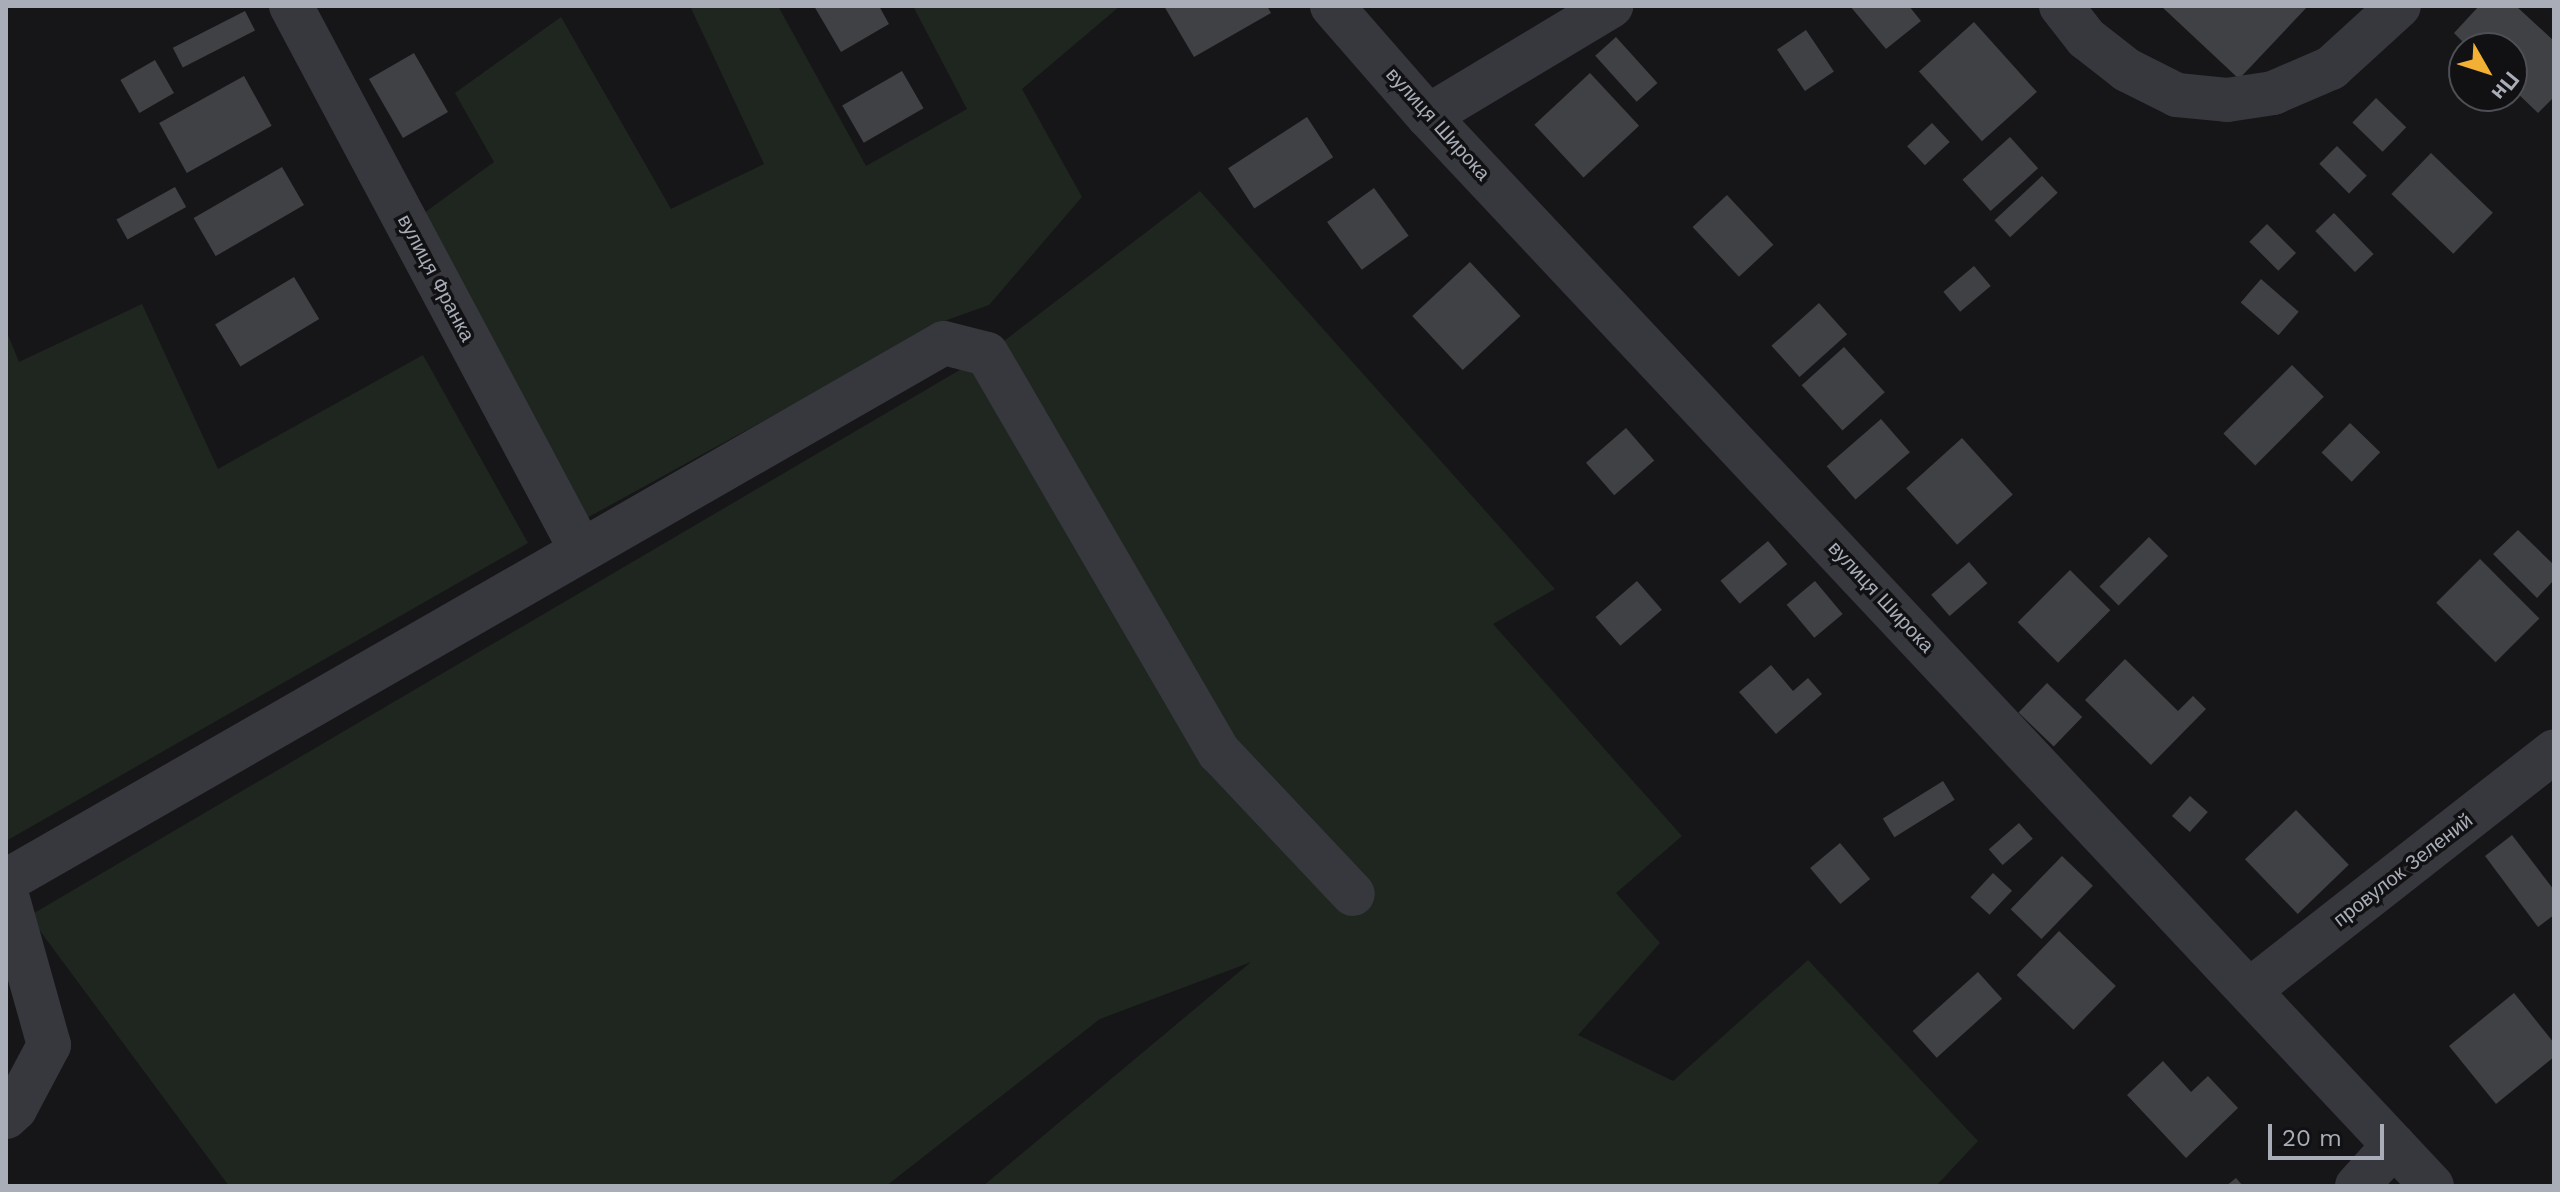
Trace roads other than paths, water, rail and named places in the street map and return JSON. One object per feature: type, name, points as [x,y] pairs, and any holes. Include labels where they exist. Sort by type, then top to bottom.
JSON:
[{"type":"street","name":"вулиця Франка","points":[[291,6],[581,550]]},
{"type":"street","name":"вулиця Широка","points":[[1332,6],[1428,116],[2251,989],[2432,1186]]},
{"type":"street","points":[[1428,116],[1611,6]]},
{"type":"street","points":[[2061,6],[2106,54],[2177,95],[2227,100],[2273,93],[2331,68],[2399,6]]},
{"type":"street","points":[[6,881],[944,343],[987,354],[1219,752],[1353,894]]},
{"type":"street","name":"провулок Зелений","points":[[2251,989],[2554,751]]},
{"type":"street","points":[[6,892],[49,1045],[6,1117]]},
{"type":"street","points":[[2357,1186],[2394,1145]]}]
